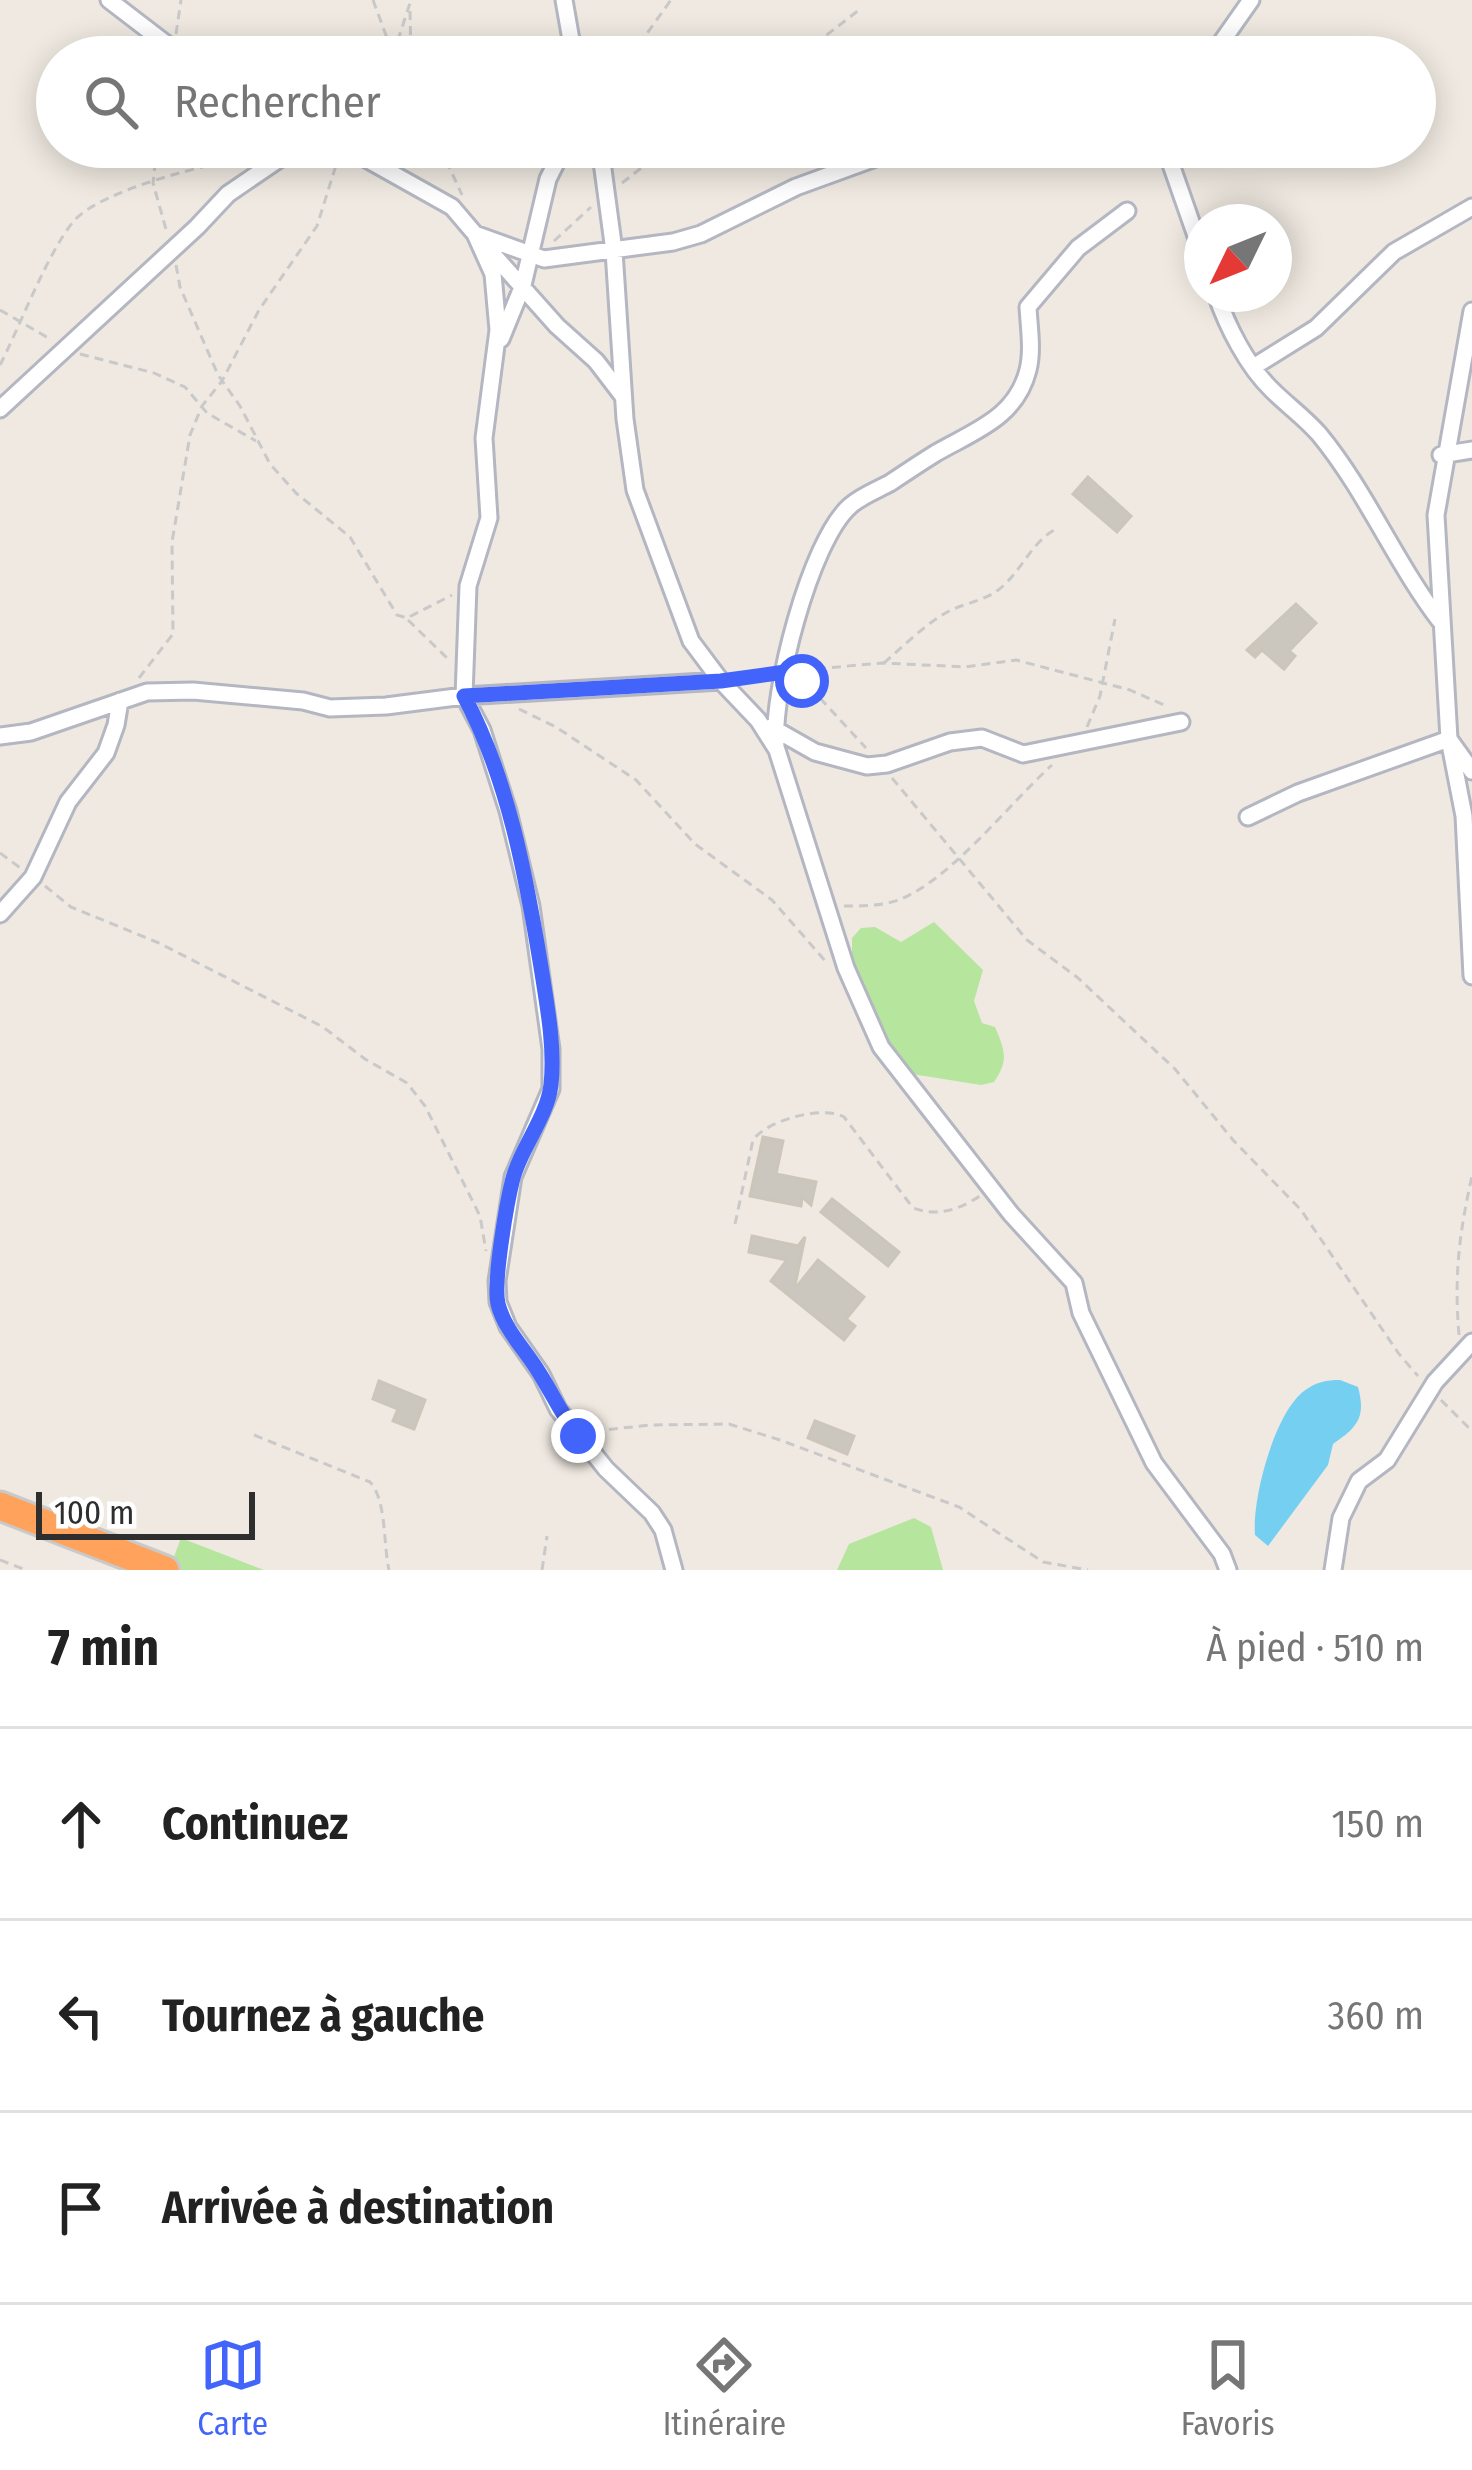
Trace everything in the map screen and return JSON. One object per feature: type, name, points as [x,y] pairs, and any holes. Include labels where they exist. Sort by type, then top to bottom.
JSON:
[{"type":"highway","points":[[0,1506],[165,1570]]},
{"type":"highway","points":[[0,1524],[119,1570]]},
{"type":"street","points":[[109,0],[159,36]]},
{"type":"street","points":[[564,0],[570,36]]},
{"type":"street","points":[[1226,36],[1251,0]]},
{"type":"street","points":[[0,409],[228,194],[268,168]]},
{"type":"street","points":[[382,168],[452,207],[557,326],[596,361],[625,400]]},
{"type":"street","points":[[493,358],[535,257],[553,168]]},
{"type":"street","points":[[604,168],[625,400],[642,514],[691,641],[758,720],[777,750]]},
{"type":"street","points":[[475,234],[535,257],[674,242],[848,168]]},
{"type":"street","points":[[1172,168],[1185,204]]},
{"type":"street","points":[[1255,366],[1316,328],[1394,252],[1472,207]]},
{"type":"street","points":[[1127,211],[1078,248],[1028,307],[1027,374],[1011,404],[975,435],[856,501],[831,527],[816,558],[774,729],[845,968],[881,1047],[991,1188],[1074,1282],[1082,1313],[1154,1463],[1222,1554],[1228,1570]]},
{"type":"street","points":[[475,234],[493,274],[497,330],[484,438],[489,518],[468,586],[464,696],[482,730],[508,811],[531,905],[551,1048],[550,1089],[514,1177],[497,1281],[498,1302],[557,1409],[605,1469],[652,1513],[663,1530],[674,1570]]},
{"type":"street","points":[[1222,312],[1267,385],[1318,433],[1442,623]]},
{"type":"street","points":[[1471,321],[1443,455],[1436,515],[1449,740],[1464,816],[1472,976]]},
{"type":"street","points":[[1443,455],[1472,450]]},
{"type":"street","points":[[0,736],[32,732],[147,692],[194,691],[330,707],[386,706],[464,696],[721,681]]},
{"type":"street","points":[[0,914],[33,877],[68,802],[106,753],[120,701]]},
{"type":"street","points":[[758,720],[815,752],[867,766],[950,742],[982,738],[1023,754],[1181,722]]},
{"type":"street","points":[[1449,740],[1472,771]]},
{"type":"street","points":[[1248,817],[1298,793],[1449,740]]},
{"type":"street","points":[[1333,1570],[1341,1519],[1359,1481],[1387,1460],[1430,1389],[1466,1348]]},
{"type":"path","points":[[182,0],[182,36]]},
{"type":"path","points":[[373,0],[386,36]]},
{"type":"path","points":[[645,36],[670,0]]},
{"type":"path","points":[[400,36],[411,2]]},
{"type":"path","points":[[411,2],[411,36]]},
{"type":"path","points":[[825,36],[859,10]]},
{"type":"path","points":[[155,168],[153,183],[180,287],[222,381],[256,441],[296,493],[350,537],[397,615],[406,618],[464,675]]},
{"type":"path","points":[[0,365],[71,224],[84,211],[198,168]]},
{"type":"path","points":[[120,701],[173,634],[172,542],[190,435],[259,310],[317,226],[334,168]]},
{"type":"path","points":[[449,168],[463,198]]},
{"type":"path","points":[[535,257],[577,217],[641,168]]},
{"type":"path","points":[[0,310],[67,349],[154,373],[185,387],[207,413],[256,441]]},
{"type":"path","points":[[884,663],[924,628],[1006,584],[1040,538],[1054,530]]},
{"type":"path","points":[[406,618],[468,586]]},
{"type":"path","points":[[825,908],[900,899],[958,857],[1076,743],[1094,715],[1114,620]]},
{"type":"path","points":[[721,681],[884,663],[965,667],[1016,660],[1101,682],[1164,705]]},
{"type":"path","points":[[785,672],[819,697],[880,764],[1027,940],[1078,978],[1175,1069],[1233,1140],[1301,1210],[1399,1354],[1472,1431]]},
{"type":"path","points":[[491,695],[556,728],[636,780],[695,844],[772,900],[830,965]]},
{"type":"path","points":[[0,853],[70,907],[159,944],[322,1027],[406,1083],[425,1106],[480,1216],[497,1281]]},
{"type":"path","points":[[735,1224],[753,1140],[760,1130],[828,1110],[844,1117],[913,1208],[940,1213],[960,1208],[991,1188]]},
{"type":"path","points":[[1466,1348],[1455,1281],[1458,1235],[1472,1176]]},
{"type":"path","points":[[578,1436],[599,1429],[729,1424],[959,1508],[1043,1562],[1088,1570]]},
{"type":"path","points":[[254,1435],[370,1482],[382,1507],[389,1570]]},
{"type":"path","points":[[542,1570],[547,1536]]},
{"type":"path","points":[[0,1560],[26,1570]]},
{"type":"green space","points":[[934,922],[983,970],[974,1001],[982,1023],[995,1027],[1004,1055],[994,1082],[981,1085],[912,1074],[890,1052],[852,964],[852,938],[861,928],[875,927],[901,942]]},
{"type":"green space","points":[[914,1518],[931,1527],[943,1570],[837,1570],[849,1544]]},
{"type":"green space","points":[[181,1538],[264,1570],[169,1570]]},
{"type":"water","points":[[1340,1380],[1358,1387],[1358,1420],[1333,1444],[1328,1465],[1268,1546],[1255,1535],[1255,1519],[1261,1480],[1283,1418],[1313,1385]]},
{"type":"building","points":[[1088,477],[1131,516],[1117,532],[1073,494]]},
{"type":"building","points":[[1296,604],[1316,623],[1289,651],[1295,656],[1284,669],[1262,650],[1255,657],[1247,650]]},
{"type":"building","points":[[763,1137],[783,1141],[776,1174],[816,1182],[811,1205],[802,1197],[801,1206],[750,1196]]},
{"type":"building","points":[[832,1199],[899,1252],[888,1266],[821,1212]]},
{"type":"building","points":[[752,1236],[798,1246],[805,1237],[794,1290],[818,1260],[864,1297],[846,1319],[855,1326],[844,1340],[771,1281],[787,1260],[749,1252]]},
{"type":"building","points":[[379,1381],[425,1400],[414,1429],[393,1421],[398,1409],[373,1399]]},
{"type":"building","points":[[815,1421],[854,1436],[847,1454],[808,1438]]},
{"type":"route","points":[[578,1436],[508,1327],[498,1302],[497,1281],[514,1177],[550,1089],[551,1048],[531,905],[508,811],[482,730],[464,696],[721,681],[785,672],[802,681]]}]
